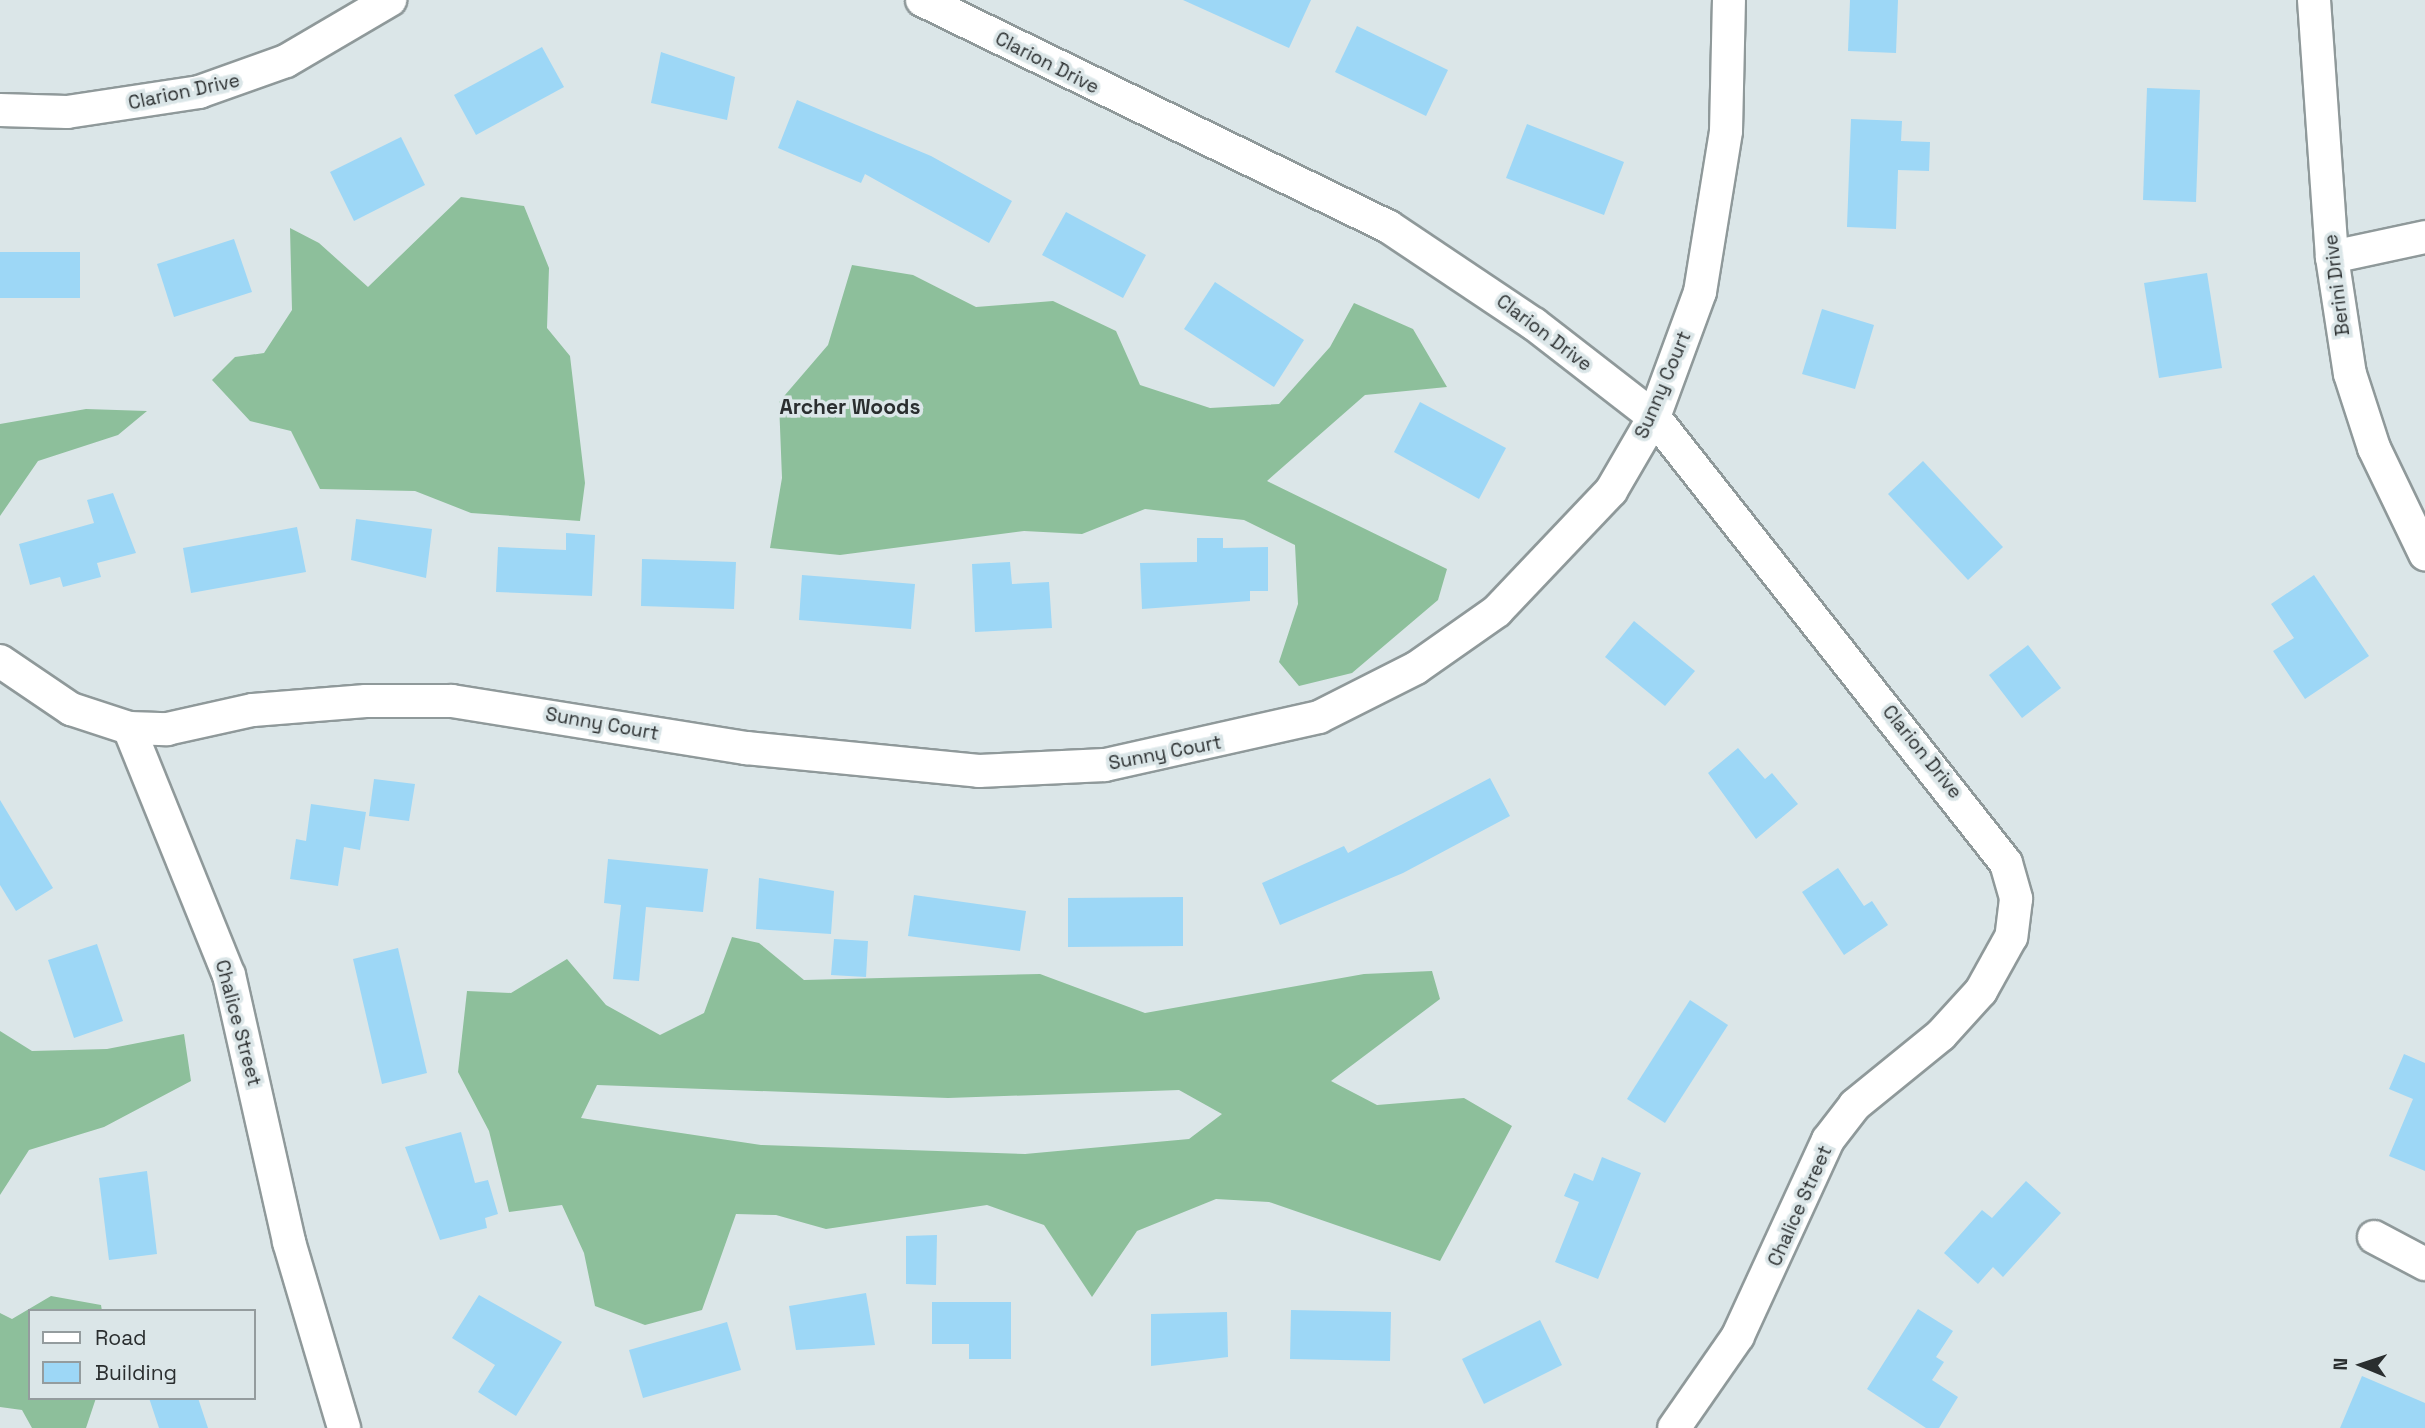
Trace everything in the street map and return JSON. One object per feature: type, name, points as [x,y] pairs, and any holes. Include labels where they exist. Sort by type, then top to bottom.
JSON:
[{"type":"street","name":"Clarion Drive","points":[[0,110],[67,112],[211,89],[286,61],[390,0]]},
{"type":"street","name":"Clarion Drive","points":[[922,0],[1378,221],[1534,324],[1654,417],[2006,863]]},
{"type":"street","name":"Sunny Court","points":[[129,728],[167,729],[253,710],[366,701],[452,701],[746,748],[979,771],[1060,769],[1172,753],[1319,718],[1459,640],[1574,533],[1611,491],[1654,417],[1700,292],[1726,131],[1729,0]]},
{"type":"street","name":"Berini Drive","points":[[2314,0],[2332,257],[2350,374],[2374,448],[2425,554]]},
{"type":"street","points":[[2332,257],[2425,236]]},
{"type":"street","points":[[0,662],[71,709],[129,728]]},
{"type":"street","name":"Chalice Street","points":[[129,728],[229,975],[286,1231],[344,1428]]},
{"type":"street","name":"Chalice Street","points":[[1674,1428],[1738,1336],[1828,1140],[1871,1089],[1941,1035],[1981,991],[2011,937],[2016,899],[2006,863]]},
{"type":"street","points":[[2374,1237],[2425,1264]]},
{"type":"green space","points":[[461,197],[524,206],[549,268],[547,328],[570,356],[585,483],[580,521],[471,513],[415,491],[320,489],[291,431],[250,421],[212,380],[235,357],[264,353],[292,310],[290,228],[319,243],[368,287]]},
{"type":"green space","points":[[852,265],[913,275],[976,307],[1053,301],[1116,331],[1140,385],[1210,408],[1279,404],[1330,347],[1354,303],[1413,329],[1447,387],[1365,395],[1267,481],[1447,569],[1438,600],[1352,673],[1299,686],[1279,662],[1298,604],[1295,545],[1244,520],[1145,509],[1082,534],[1024,531],[840,555],[770,548],[782,478],[779,402],[828,345]]},
{"type":"green space","points":[[86,409],[147,411],[118,435],[38,461],[0,516],[0,424]]},
{"type":"green space","points":[[732,937],[759,943],[804,980],[1040,974],[1145,1013],[1364,974],[1432,971],[1440,999],[1331,1081],[1377,1105],[1464,1098],[1512,1126],[1440,1261],[1269,1202],[1216,1199],[1137,1231],[1092,1297],[1044,1225],[987,1205],[826,1229],[776,1215],[736,1214],[702,1310],[645,1325],[595,1306],[584,1253],[562,1205],[509,1212],[489,1131],[458,1072],[467,991],[511,993],[567,959],[606,1005],[660,1035],[704,1013]],"holes":[[[597,1085],[948,1098],[1179,1090],[1222,1114],[1189,1139],[1025,1154],[761,1145],[581,1118]]]},
{"type":"green space","points":[[0,1031],[32,1051],[107,1049],[184,1034],[191,1081],[104,1127],[29,1150],[0,1195]]},
{"type":"green space","points":[[51,1296],[101,1305],[102,1309],[29,1309]]},
{"type":"green space","points":[[28,1310],[28,1400],[95,1400],[86,1428],[32,1428],[22,1410],[0,1407],[0,1313],[12,1319]]},
{"type":"building","points":[[1183,0],[1311,0],[1289,48]]},
{"type":"building","points":[[1850,0],[1898,0],[1896,53],[1848,51]]},
{"type":"building","points":[[1357,26],[1448,70],[1426,116],[1335,72]]},
{"type":"building","points":[[542,47],[564,87],[476,135],[454,95]]},
{"type":"building","points":[[661,52],[735,77],[727,120],[651,103]]},
{"type":"building","points":[[2147,88],[2200,90],[2196,202],[2143,200]]},
{"type":"building","points":[[797,100],[931,156],[1012,201],[989,243],[865,174],[861,183],[778,148]]},
{"type":"building","points":[[1851,119],[1902,121],[1901,141],[1930,142],[1929,171],[1898,170],[1896,229],[1847,227]]},
{"type":"building","points":[[1527,124],[1624,162],[1604,215],[1506,178]]},
{"type":"building","points":[[401,137],[425,185],[354,221],[330,172]]},
{"type":"building","points":[[1066,212],[1146,255],[1123,298],[1042,255]]},
{"type":"building","points":[[234,239],[252,292],[174,317],[157,264]]},
{"type":"building","points":[[0,252],[80,252],[80,298],[0,298]]},
{"type":"building","points":[[2207,273],[2222,368],[2159,378],[2144,283]]},
{"type":"building","points":[[1215,282],[1304,340],[1274,387],[1184,329]]},
{"type":"building","points":[[1822,309],[1874,325],[1855,389],[1802,374]]},
{"type":"building","points":[[1420,402],[1506,448],[1479,499],[1394,452]]},
{"type":"building","points":[[1923,461],[2003,547],[1968,580],[1888,494]]},
{"type":"building","points":[[113,493],[136,553],[97,563],[101,577],[63,587],[60,577],[30,585],[19,544],[94,523],[87,500]]},
{"type":"building","points":[[356,519],[432,529],[426,578],[351,560]]},
{"type":"building","points":[[297,527],[306,572],[191,593],[183,548]]},
{"type":"building","points":[[566,533],[595,535],[592,596],[496,592],[498,547],[566,550]]},
{"type":"building","points":[[1197,538],[1223,538],[1223,548],[1268,547],[1268,591],[1250,591],[1250,601],[1142,609],[1140,563],[1197,562]]},
{"type":"building","points":[[642,559],[736,562],[734,609],[641,606]]},
{"type":"building","points":[[1010,562],[1012,584],[1049,582],[1052,628],[975,632],[972,564]]},
{"type":"building","points":[[802,575],[915,584],[911,629],[799,620]]},
{"type":"building","points":[[2314,575],[2369,656],[2305,699],[2273,651],[2294,638],[2271,604]]},
{"type":"building","points":[[1634,621],[1695,671],[1665,706],[1605,657]]},
{"type":"building","points":[[2028,645],[2061,688],[2022,718],[1989,675]]},
{"type":"building","points":[[1738,748],[1765,779],[1772,773],[1798,804],[1756,839],[1708,773]]},
{"type":"building","points":[[1490,778],[1510,816],[1403,873],[1280,925],[1262,883],[1344,846],[1348,853]]},
{"type":"building","points":[[374,779],[415,784],[409,821],[369,816]]},
{"type":"building","points":[[0,800],[53,888],[16,911],[0,885]]},
{"type":"building","points":[[311,804],[366,812],[360,850],[344,847],[338,886],[290,879],[296,839],[306,841]]},
{"type":"building","points":[[608,859],[708,869],[703,912],[646,907],[639,981],[613,979],[621,905],[604,903]]},
{"type":"building","points":[[1838,868],[1864,906],[1872,901],[1888,925],[1844,955],[1802,892]]},
{"type":"building","points":[[759,878],[834,891],[831,934],[756,929]]},
{"type":"building","points":[[914,895],[1026,911],[1020,951],[908,936]]},
{"type":"building","points":[[1183,897],[1183,946],[1068,947],[1068,898]]},
{"type":"building","points":[[834,939],[868,941],[866,977],[831,975]]},
{"type":"building","points":[[97,944],[123,1021],[74,1038],[48,960]]},
{"type":"building","points":[[398,948],[427,1073],[382,1084],[353,959]]},
{"type":"building","points":[[1690,1000],[1728,1025],[1665,1123],[1627,1099]]},
{"type":"building","points":[[2404,1054],[2425,1063],[2425,1171],[2389,1156],[2413,1099],[2389,1089]]},
{"type":"building","points":[[461,1132],[475,1183],[488,1180],[498,1214],[485,1218],[487,1228],[440,1240],[405,1147]]},
{"type":"building","points":[[1602,1157],[1641,1173],[1598,1279],[1555,1262],[1579,1202],[1564,1196],[1574,1173],[1593,1181]]},
{"type":"building","points":[[147,1171],[157,1254],[109,1260],[99,1178]]},
{"type":"building","points":[[2026,1181],[2061,1213],[2003,1277],[1993,1267],[1978,1284],[1944,1253],[1982,1210],[1992,1218]]},
{"type":"building","points":[[937,1235],[936,1285],[906,1284],[906,1236]]},
{"type":"building","points":[[866,1293],[875,1345],[796,1350],[789,1306]]},
{"type":"building","points":[[479,1295],[562,1342],[516,1416],[478,1392],[495,1365],[452,1338]]},
{"type":"building","points":[[932,1302],[1011,1302],[1011,1359],[969,1359],[969,1344],[932,1344]]},
{"type":"building","points":[[1918,1309],[1953,1331],[1936,1357],[1944,1362],[1932,1380],[1958,1397],[1939,1428],[1926,1428],[1867,1389]]},
{"type":"building","points":[[1291,1310],[1391,1312],[1390,1361],[1290,1359]]},
{"type":"building","points":[[1227,1312],[1228,1357],[1151,1366],[1151,1314]]},
{"type":"building","points":[[1540,1320],[1562,1365],[1484,1404],[1462,1359]]},
{"type":"building","points":[[727,1322],[741,1370],[643,1398],[629,1350]]},
{"type":"building","points":[[2362,1376],[2425,1403],[2425,1428],[2340,1428]]},
{"type":"building","points":[[150,1400],[199,1400],[208,1428],[159,1428]]},
{"type":"district","name":"Archer Woods","points":[[850,407]]}]
